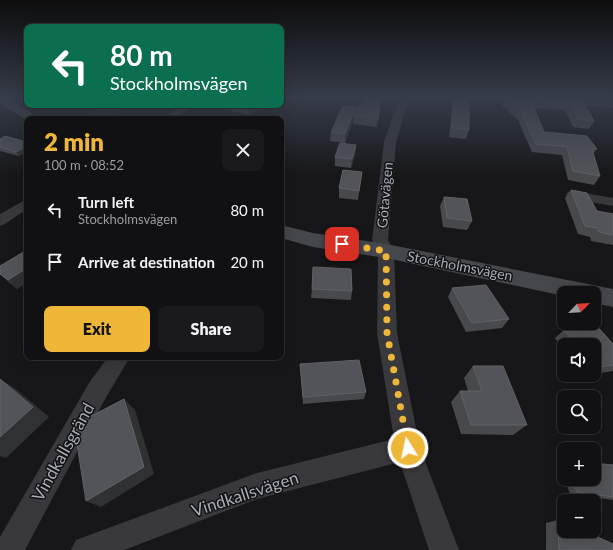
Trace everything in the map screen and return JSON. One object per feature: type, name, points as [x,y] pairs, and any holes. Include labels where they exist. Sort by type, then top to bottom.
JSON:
[{"type":"street","name":"Götavägen","points":[[396,124],[390,142],[380,240],[386,251],[387,333],[408,448],[444,550]]},
{"type":"street","points":[[573,195],[613,202]]},
{"type":"street","points":[[0,221],[24,205]]},
{"type":"street","name":"Stockholmsvägen","points":[[284,232],[313,240],[386,251],[558,286]]},
{"type":"street","name":"Stockholmsvägen","points":[[601,295],[613,298]]},
{"type":"street","name":"Vindkallsgränd","points":[[9,550],[97,391],[118,360]]},
{"type":"street","name":"Vindkallsvägen","points":[[86,550],[257,486],[408,448]]},
{"type":"building","points":[[335,124],[349,124],[345,134],[331,132]]},
{"type":"building","points":[[452,124],[469,124],[469,130],[452,128]]},
{"type":"building","points":[[526,124],[541,124],[544,132],[587,136],[597,149],[592,149],[600,176],[573,171],[567,147],[536,144]]},
{"type":"building","points":[[5,136],[24,141],[24,148],[16,152],[0,147],[0,139]]},
{"type":"building","points":[[340,143],[356,145],[352,159],[335,157]]},
{"type":"building","points":[[343,170],[362,172],[359,191],[339,188]]},
{"type":"building","points":[[571,190],[587,193],[597,211],[613,214],[613,235],[599,232],[597,228],[585,226]]},
{"type":"building","points":[[444,197],[467,199],[472,221],[447,218]]},
{"type":"building","points":[[24,252],[24,270],[8,280],[0,274],[0,266]]},
{"type":"building","points":[[313,267],[351,269],[352,291],[312,289]]},
{"type":"building","points":[[486,285],[509,319],[472,323],[452,288]]},
{"type":"building","points":[[564,330],[600,330],[613,344],[613,365],[601,367],[601,338],[570,338]]},
{"type":"building","points":[[359,360],[366,392],[303,397],[300,364]]},
{"type":"building","points":[[473,366],[503,366],[527,425],[471,425],[460,391],[482,391]]},
{"type":"building","points":[[0,379],[33,407],[0,437]]},
{"type":"building","points":[[124,399],[144,467],[86,501],[74,425]]},
{"type":"building","points":[[601,464],[613,465],[613,497],[601,495],[601,494],[577,492],[575,486],[601,486]]},
{"type":"building","points":[[559,538],[600,538],[613,544],[613,550],[559,550]]},
{"type":"route","points":[[342,244],[386,251],[387,333],[408,448]]}]
